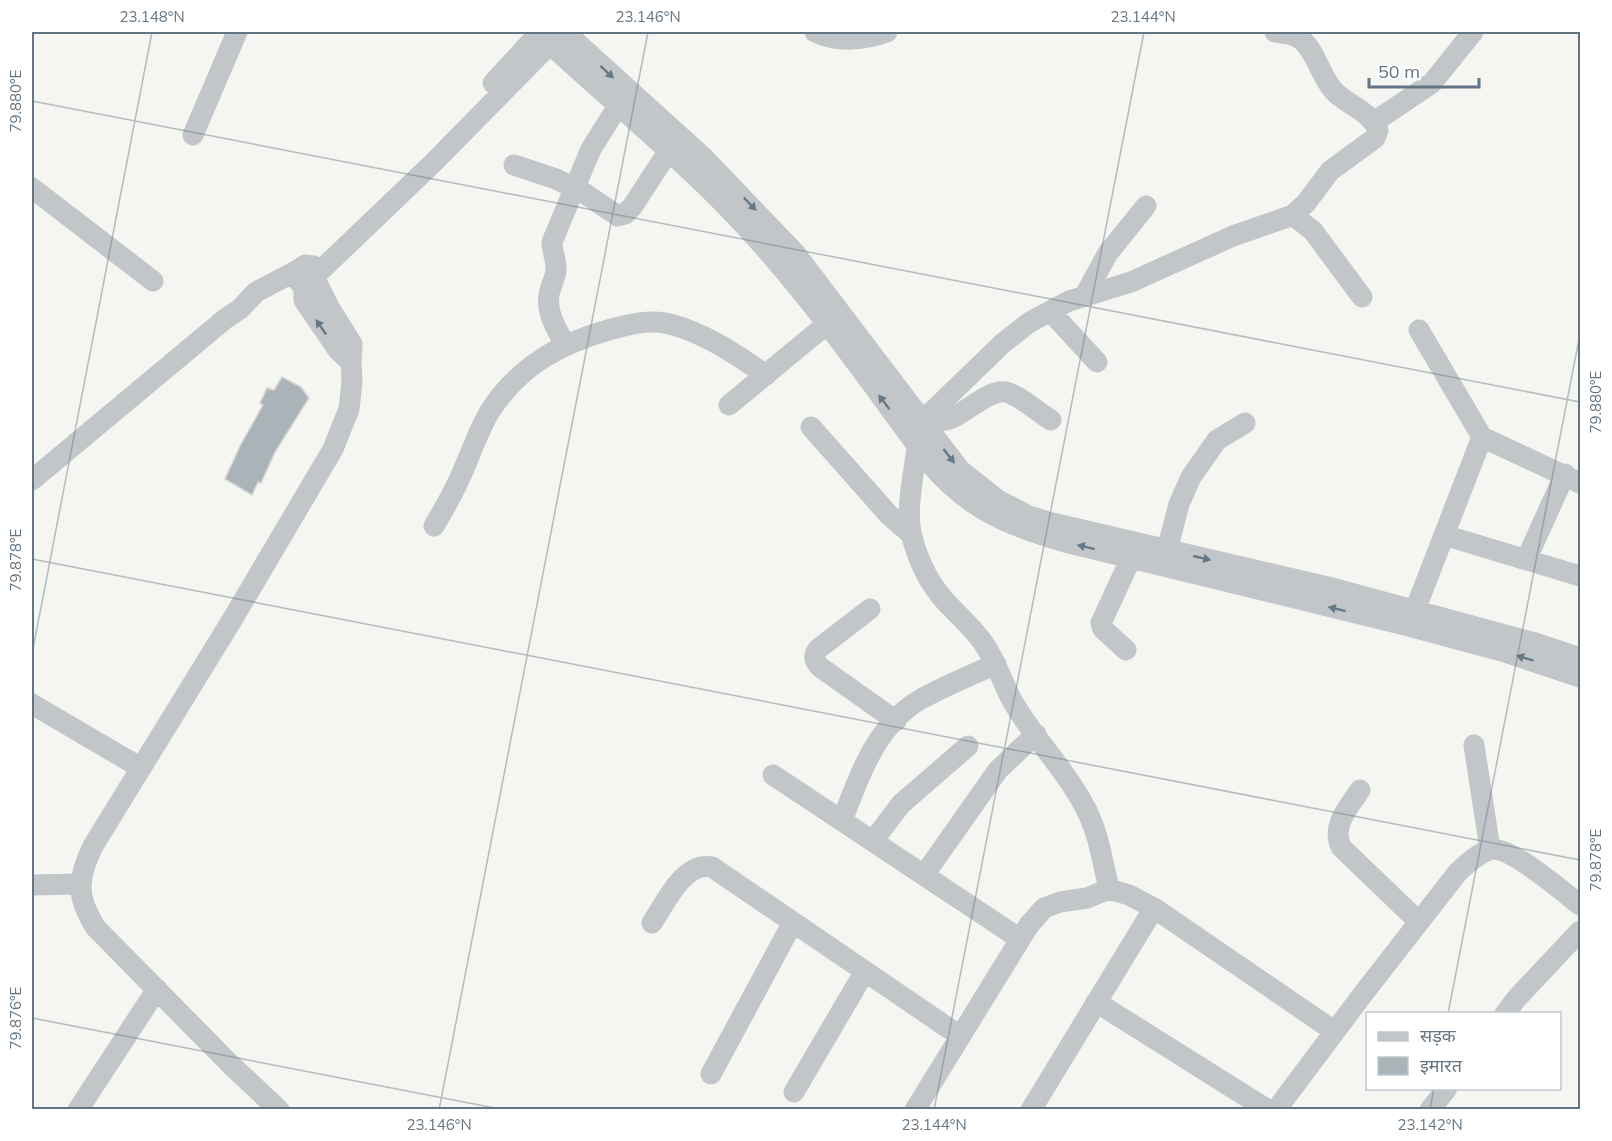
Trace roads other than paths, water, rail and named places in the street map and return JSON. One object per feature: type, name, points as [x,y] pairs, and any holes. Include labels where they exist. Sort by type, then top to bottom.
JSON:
[{"type":"street","points":[[193,135],[237,32]]},
{"type":"street","points":[[816,32],[845,39],[864,39],[887,32]]},
{"type":"street","points":[[1109,890],[1095,831],[1088,812],[1068,779],[1014,702],[982,641],[944,600],[931,582],[916,552],[911,534],[910,509],[919,428],[1018,330],[1050,311],[1085,295],[1131,282],[1233,236],[1293,215],[1306,203],[1330,171],[1375,138],[1378,130],[1374,122],[1345,102],[1333,90],[1324,79],[1303,41],[1292,34],[1275,32]]},
{"type":"street","points":[[1374,122],[1432,83],[1473,32]]},
{"type":"street","points":[[549,34],[618,106],[723,203],[788,274],[827,324],[919,428],[960,470],[998,500],[1048,522],[1328,587],[1412,619],[1581,677]]},
{"type":"street","points":[[32,480],[225,319],[240,309],[256,292],[307,276],[447,149],[549,34]]},
{"type":"street","points":[[549,34],[703,157],[795,252],[919,428],[948,484],[987,513],[1033,533],[1131,558],[1412,619],[1535,643],[1581,658]]},
{"type":"street","points":[[565,345],[548,307],[549,293],[556,271],[552,242],[591,148],[618,106]]},
{"type":"street","points":[[514,165],[576,188],[618,216],[625,214],[668,152]]},
{"type":"street","points":[[32,188],[153,281]]},
{"type":"street","points":[[1085,295],[1108,253],[1146,206]]},
{"type":"street","points":[[1293,215],[1313,231],[1362,297]]},
{"type":"street","points":[[279,1110],[229,1063],[96,928],[86,913],[81,899],[80,884],[83,866],[93,846],[232,620],[333,449],[349,409],[352,345],[307,276]]},
{"type":"street","points":[[1050,311],[1097,362]]},
{"type":"street","points":[[434,526],[452,495],[490,412],[503,394],[541,359],[565,345],[635,322],[668,323],[704,336],[766,375]]},
{"type":"street","points":[[729,405],[827,324]]},
{"type":"street","points":[[1419,330],[1482,437],[1573,478],[1526,560]]},
{"type":"street","points":[[919,428],[941,420],[947,421],[980,401],[1003,392],[1013,395],[1050,420]]},
{"type":"street","points":[[1167,550],[1179,504],[1191,477],[1216,440],[1245,423]]},
{"type":"street","points":[[811,427],[889,515],[911,534]]},
{"type":"street","points":[[1412,619],[1482,437]]},
{"type":"street","points":[[1444,535],[1580,574]]},
{"type":"street","points":[[1126,650],[1103,629],[1101,623],[1131,558]]},
{"type":"street","points":[[870,609],[818,649],[815,660],[820,667],[896,721]]},
{"type":"street","points":[[842,821],[863,766],[886,731],[919,700],[996,664]]},
{"type":"street","points":[[32,704],[141,768]]},
{"type":"street","points":[[924,875],[998,770],[1036,734]]},
{"type":"street","points":[[1474,745],[1491,849]]},
{"type":"street","points":[[873,842],[901,804],[968,746]]},
{"type":"street","points":[[773,775],[1020,939]]},
{"type":"street","points":[[1360,790],[1338,827],[1337,838],[1341,847],[1419,922]]},
{"type":"street","points":[[1276,1110],[1334,1031],[1458,872],[1475,857],[1491,849],[1503,850],[1521,860],[1581,905]]},
{"type":"street","points":[[652,923],[685,874],[694,867],[703,865],[712,867],[960,1036]]},
{"type":"street","points":[[32,885],[80,884]]},
{"type":"street","points":[[915,1110],[1029,925],[1044,908],[1109,890],[1129,895],[1154,908],[1334,1031]]},
{"type":"street","points":[[1034,1108],[1154,908]]},
{"type":"street","points":[[711,1074],[793,922]]},
{"type":"street","points":[[1507,1012],[1578,941]]},
{"type":"street","points":[[794,1092],[865,972]]},
{"type":"street","points":[[78,1110],[157,989]]},
{"type":"street","points":[[1096,1002],[1268,1110]]},
{"type":"street","points":[[1431,1109],[1446,1090]]}]
